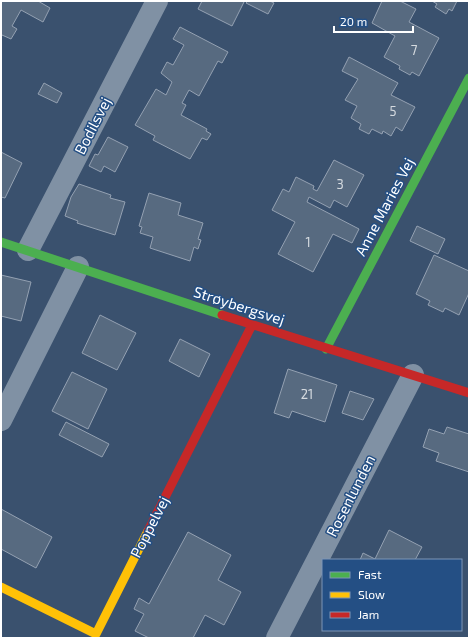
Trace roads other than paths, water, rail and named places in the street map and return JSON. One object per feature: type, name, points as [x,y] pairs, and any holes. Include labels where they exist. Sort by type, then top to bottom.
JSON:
[{"type":"street","name":"Bodilsvej","points":[[28,250],[157,1]]},
{"type":"street","name":"Anne Maries Vej","points":[[326,349],[469,78]]},
{"type":"street","name":"Strøybergsvej","points":[[1,242],[326,349],[469,393]]},
{"type":"street","points":[[1,420],[78,267]]},
{"type":"street","name":"Poppelvej","points":[[1,587],[96,634],[252,325]]},
{"type":"street","name":"Rosenlunden","points":[[277,638],[413,375]]}]
